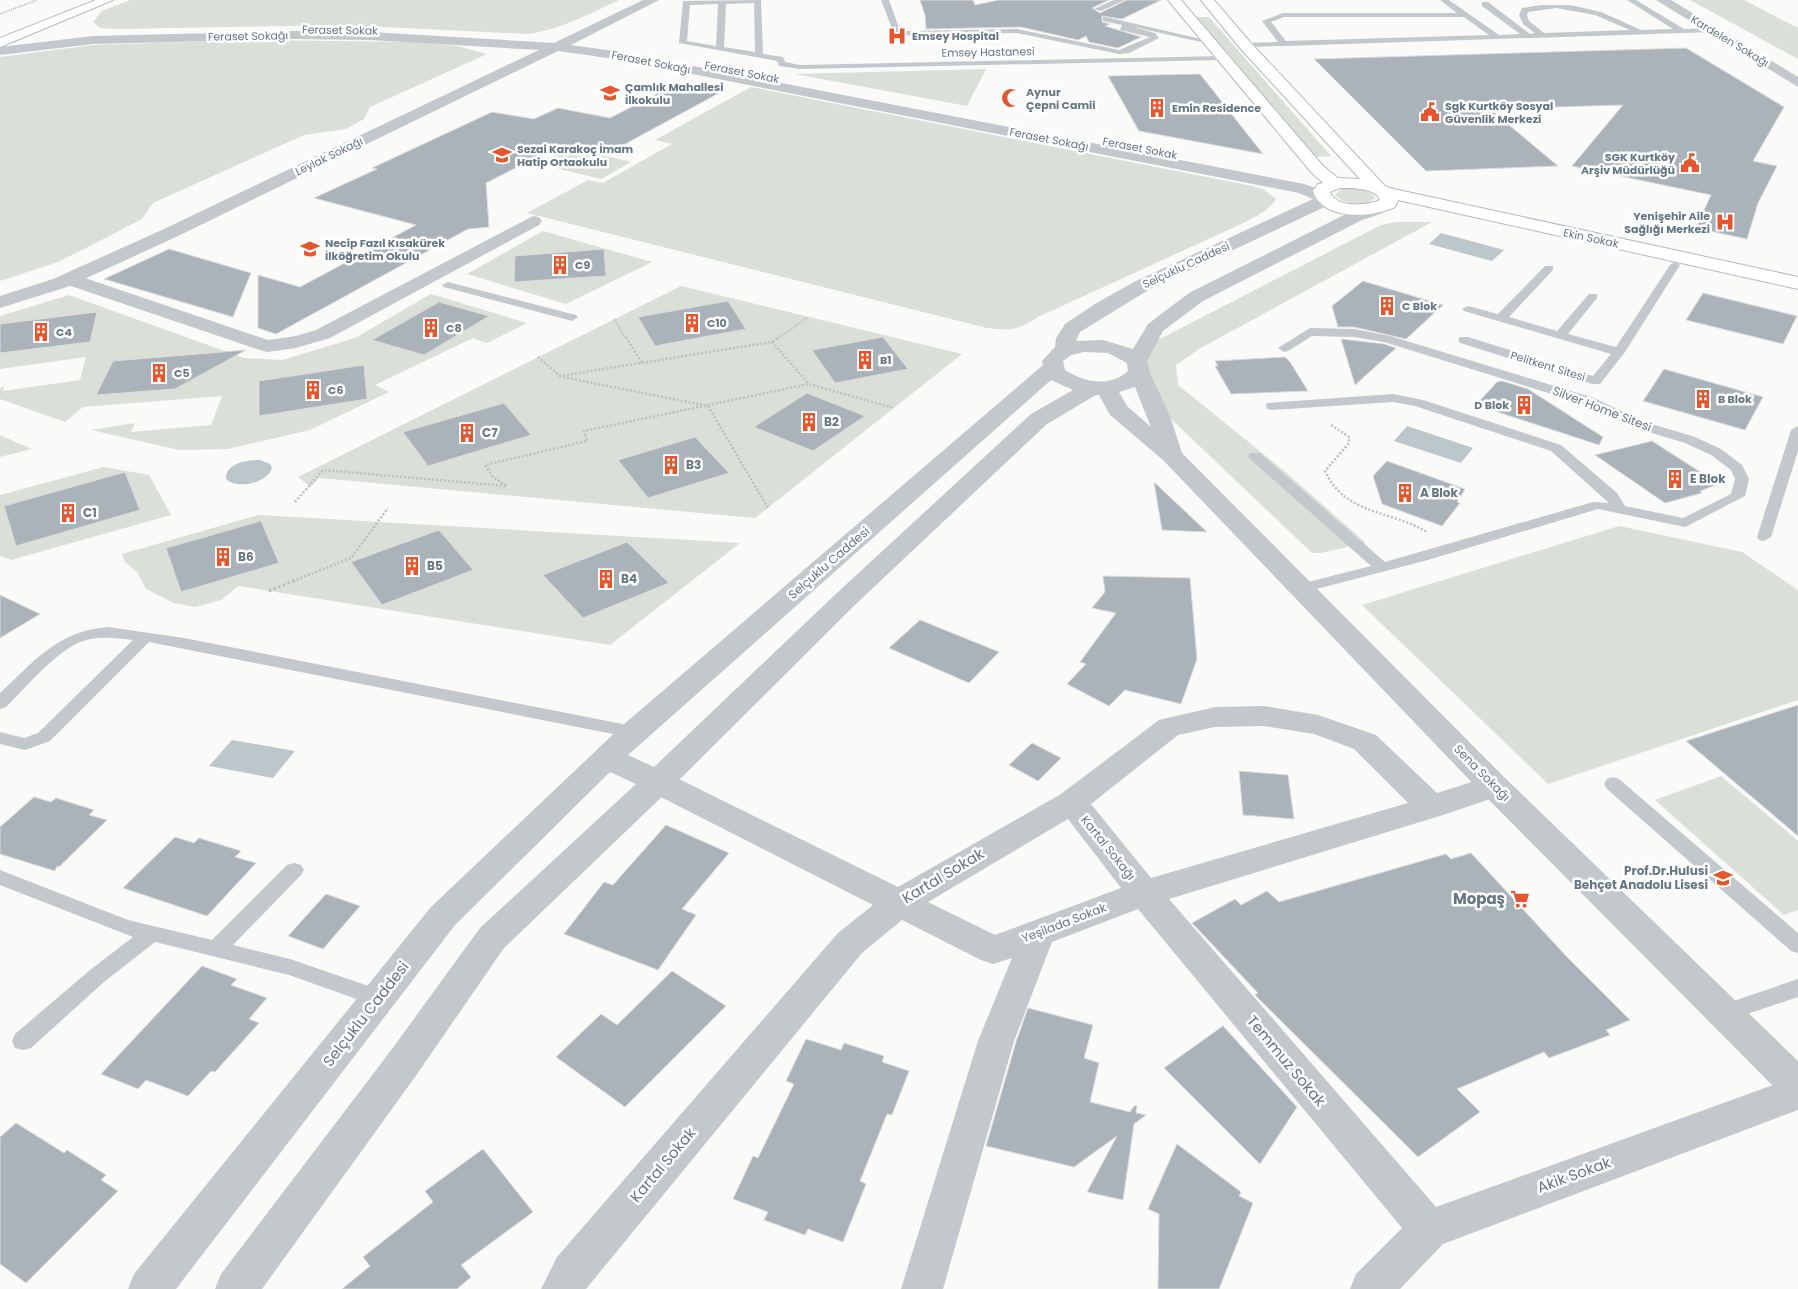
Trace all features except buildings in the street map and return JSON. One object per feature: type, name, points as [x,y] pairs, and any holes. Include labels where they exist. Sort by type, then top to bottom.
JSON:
[{"type":"main road","points":[[0,43],[107,0]]},
{"type":"main road","points":[[1174,0],[1210,42],[1221,58],[1317,169],[1328,191],[1349,208],[1380,199]]},
{"type":"main road","points":[[1207,0],[1380,199]]},
{"type":"main road","points":[[1328,191],[1358,184],[1380,199]]},
{"type":"main road","name":"Ekin Sokak","points":[[1380,199],[1798,292]]},
{"type":"main road","name":"Ekin Sokak","points":[[1380,199],[1798,283]]},
{"type":"street","name":"Leylak Sokağı","points":[[0,302],[69,279],[170,233],[553,44],[633,0]]},
{"type":"street","name":"Leylak Sokağı","points":[[0,289],[40,277],[653,0]]},
{"type":"street","name":"Kardelen Sokağı","points":[[1662,0],[1798,83]]},
{"type":"street","points":[[1676,0],[1798,72]]},
{"type":"street","name":"Feraset Sokak","points":[[64,17],[65,25],[72,29],[96,34],[344,30],[553,44]]},
{"type":"street","name":"Feraset Sokağı","points":[[0,51],[92,40],[293,35],[370,36],[553,44],[1304,189],[1328,191]]},
{"type":"street","name":"Selçuklu Caddesi","points":[[148,1289],[443,916],[606,757],[1058,358],[1072,328],[1102,308],[1143,285],[1328,191]]},
{"type":"street","points":[[1171,454],[1159,416],[1138,367],[1128,354],[1104,346],[1082,346],[1058,358],[1064,380],[1100,387],[1124,384],[1133,380],[1138,367],[1155,328],[1196,297],[1356,216],[1380,199]]},
{"type":"street","points":[[69,279],[267,346],[304,342],[323,334],[533,221]]},
{"type":"street","points":[[236,1289],[402,1065],[492,938],[658,782],[848,597],[1039,419],[1100,387]]},
{"type":"street","name":"Sena Sokağı","points":[[1100,387],[1118,410],[1171,454],[1494,786],[1798,1086]]},
{"type":"street","name":"Kartal Sokak","points":[[562,1289],[572,1272],[850,943],[897,904],[1072,802],[1169,727],[1215,717],[1264,716],[1318,725],[1365,742],[1432,807]]},
{"type":"street","points":[[606,757],[658,782]]},
{"type":"street","name":"Yeşilada Sokak","points":[[658,782],[897,904],[993,950],[1144,893],[1432,807],[1494,786]]},
{"type":"street","name":"Kartal Sokağı","points":[[1072,802],[1144,893]]},
{"type":"street","name":"Temmuz Sokak","points":[[1144,893],[1429,1228]]},
{"type":"street","points":[[922,1289],[996,1041],[1039,932]]},
{"type":"street","name":"Akik Sokak","points":[[1371,1289],[1429,1228],[1798,1093]]},
{"type":"lane","points":[[885,0],[896,29],[907,32],[1017,31],[1119,52],[1126,51],[1155,38],[1152,35],[1123,28],[1127,24]]},
{"type":"lane","points":[[1098,9],[1106,3],[1121,0]]},
{"type":"lane","points":[[1444,0],[1497,37]]},
{"type":"lane","points":[[1631,0],[1683,31]]},
{"type":"lane","name":"Emsey Hastanesi","points":[[759,55],[758,1],[686,2],[683,43],[780,59],[782,64],[800,67],[1221,58]]},
{"type":"lane","points":[[720,49],[722,2]]},
{"type":"lane","points":[[1485,4],[1528,36]]},
{"type":"lane","points":[[1542,35],[1526,22],[1522,15],[1525,10],[1551,6],[1575,7],[1614,18],[1639,32]]},
{"type":"lane","points":[[1284,44],[1266,21],[1283,15],[1465,14]]},
{"type":"lane","points":[[1106,19],[1210,42]]},
{"type":"lane","points":[[1245,45],[1713,30]]},
{"type":"lane","name":"Pelitkent Sitesi","points":[[1464,340],[1596,381],[1619,352],[1675,265]]},
{"type":"lane","points":[[1501,318],[1549,268]]},
{"type":"lane","points":[[448,285],[572,317]]},
{"type":"lane","points":[[1560,335],[1593,296]]},
{"type":"lane","points":[[1468,309],[1619,352]]},
{"type":"lane","name":"Silver Home Sitesi","points":[[1284,348],[1310,332],[1334,331],[1386,339],[1589,401],[1637,424],[1690,440],[1728,458],[1737,468],[1742,479],[1738,496],[1685,523],[1598,505],[1446,550],[1301,588]]},
{"type":"lane","points":[[1272,406],[1403,399],[1548,444],[1564,453],[1612,496],[1619,508]]},
{"type":"lane","points":[[1764,537],[1798,430]]},
{"type":"lane","points":[[1256,456],[1382,567]]},
{"type":"lane","points":[[0,703],[68,642],[93,633],[123,633],[194,644],[633,732]]},
{"type":"lane","points":[[0,738],[25,744],[44,736],[145,637]]},
{"type":"lane","points":[[1613,784],[1798,945]]},
{"type":"lane","points":[[215,950],[294,870]]},
{"type":"lane","points":[[0,877],[125,928],[290,968],[379,998]]},
{"type":"lane","points":[[23,1041],[97,976],[151,934]]},
{"type":"lane","points":[[1724,1013],[1798,988]]},
{"type":"path","points":[[0,14],[37,0]]},
{"type":"path","points":[[560,376],[772,342],[808,317]]},
{"type":"path","points":[[614,319],[642,363]]},
{"type":"path","points":[[772,342],[809,384]]},
{"type":"path","points":[[538,357],[560,376],[708,406],[768,508]]},
{"type":"path","points":[[295,502],[323,470],[507,486],[493,478],[485,466],[588,442],[584,431],[809,384],[894,408]]},
{"type":"path","points":[[1312,404],[1329,423],[1349,437],[1348,443],[1325,471],[1338,492],[1368,510],[1416,525],[1446,550]]},
{"type":"path","points":[[269,591],[352,558],[388,508]]},
{"type":"shaded area","points":[[130,0],[619,0],[563,25],[527,34],[344,25],[117,29],[100,28],[93,22],[102,11]]},
{"type":"shaded area","points":[[1690,0],[1744,0],[1798,28],[1798,59]]},
{"type":"shaded area","points":[[1197,17],[1209,17],[1331,156],[1316,157]]},
{"type":"shaded area","points":[[249,40],[415,42],[457,46],[487,54],[370,107],[364,119],[346,129],[304,135],[153,203],[142,219],[55,263],[0,281],[0,57],[93,45]]},
{"type":"shaded area","points":[[986,69],[967,106],[795,74]]},
{"type":"shaded area","points":[[751,87],[1252,186],[1263,189],[1276,199],[1264,211],[1239,225],[1038,317],[1025,325],[1008,329],[987,328],[527,213],[588,180],[603,183],[672,144],[655,140]]},
{"type":"shaded area","points":[[569,148],[631,162],[601,179],[539,164]]},
{"type":"shaded area","points":[[1342,189],[1365,190],[1375,198],[1361,204],[1349,203],[1335,195]]},
{"type":"shaded area","points":[[1396,222],[1432,222],[1199,349],[1176,365],[1178,385],[1288,474],[1366,543],[1312,553],[1150,399],[1133,366],[1148,345],[1381,225]]},
{"type":"shaded area","points":[[543,231],[652,262],[566,304],[467,274]]},
{"type":"shaded area","points":[[1441,233],[1504,250],[1492,261],[1429,244]]},
{"type":"shaded area","points":[[681,286],[962,354],[755,518],[319,478],[311,487],[298,477]]},
{"type":"shaded area","points":[[431,294],[527,323],[487,343],[473,338],[375,385],[389,392],[310,430],[228,449],[179,450],[91,430],[135,423],[131,432],[211,425],[222,396],[83,407],[65,422],[0,399],[0,389],[4,386],[3,391],[80,380],[86,357],[0,369],[0,316],[69,295],[244,358],[282,360],[355,338]]},
{"type":"shaded area","points":[[1407,426],[1473,448],[1461,463],[1394,441]]},
{"type":"shaded area","points":[[0,435],[2,436],[32,449],[0,457]]},
{"type":"shaded area","points":[[260,460],[270,464],[272,467],[270,473],[259,481],[237,484],[226,479],[229,469],[238,463]]},
{"type":"shaded area","points":[[104,467],[149,475],[171,515],[11,560],[0,556],[0,495]]},
{"type":"shaded area","points":[[259,515],[740,543],[610,645],[238,586],[221,600],[195,607],[174,603],[146,589],[137,572],[125,562],[122,554]]},
{"type":"shaded area","points":[[1619,526],[1742,552],[1798,590],[1798,700],[1548,784],[1362,605]]},
{"type":"shaded area","points":[[232,740],[295,751],[273,778],[209,766]]},
{"type":"shaded area","points":[[1721,776],[1798,841],[1798,910],[1784,915],[1655,800]]},
{"type":"place","name":"Emsey Hospital","points":[[897,36]]},
{"type":"place","name":"Çamlık Mahallesi İlkokulu","points":[[610,93]]},
{"type":"place","name":"Aynur Çepni Camii","points":[[1011,98]]},
{"type":"place","name":"Emin Residence","points":[[1157,108]]},
{"type":"place","name":"Sgk Kurtköy Sosyal Güvenlik Merkezi","points":[[1430,112]]},
{"type":"place","name":"Sezai Karakoç İmam Hatip Ortaokulu","points":[[502,155]]},
{"type":"place","name":"SGK Kurtköy Arşiv Müdürlüğü","points":[[1690,163]]},
{"type":"place","name":"Yenişehir Aile Sağlığı Merkezi","points":[[1725,222]]},
{"type":"place","name":"Necip Fazıl Kısakürek İlköğretim Okulu","points":[[310,249]]},
{"type":"place","name":"C9","points":[[560,265]]},
{"type":"place","name":"C Blok","points":[[1387,306]]},
{"type":"place","name":"C10","points":[[692,323]]},
{"type":"place","name":"C8","points":[[431,328]]},
{"type":"place","name":"C4","points":[[41,332]]},
{"type":"place","name":"B1","points":[[865,360]]},
{"type":"place","name":"C5","points":[[159,373]]},
{"type":"place","name":"C6","points":[[313,390]]},
{"type":"place","name":"B Blok","points":[[1703,399]]},
{"type":"place","name":"D Blok","points":[[1524,405]]},
{"type":"place","name":"B2","points":[[809,422]]},
{"type":"place","name":"C7","points":[[467,433]]},
{"type":"place","name":"B3","points":[[671,465]]},
{"type":"place","name":"E Blok","points":[[1675,479]]},
{"type":"place","name":"A Blok","points":[[1405,493]]},
{"type":"place","name":"C1","points":[[68,513]]},
{"type":"place","name":"B6","points":[[223,557]]},
{"type":"place","name":"B5","points":[[412,566]]},
{"type":"place","name":"B4","points":[[606,579]]},
{"type":"place","name":"Prof.Dr.Hulusi Behçet Anadolu Lisesi","points":[[1723,878]]},
{"type":"place","name":"Mopaş","points":[[1520,899]]}]
